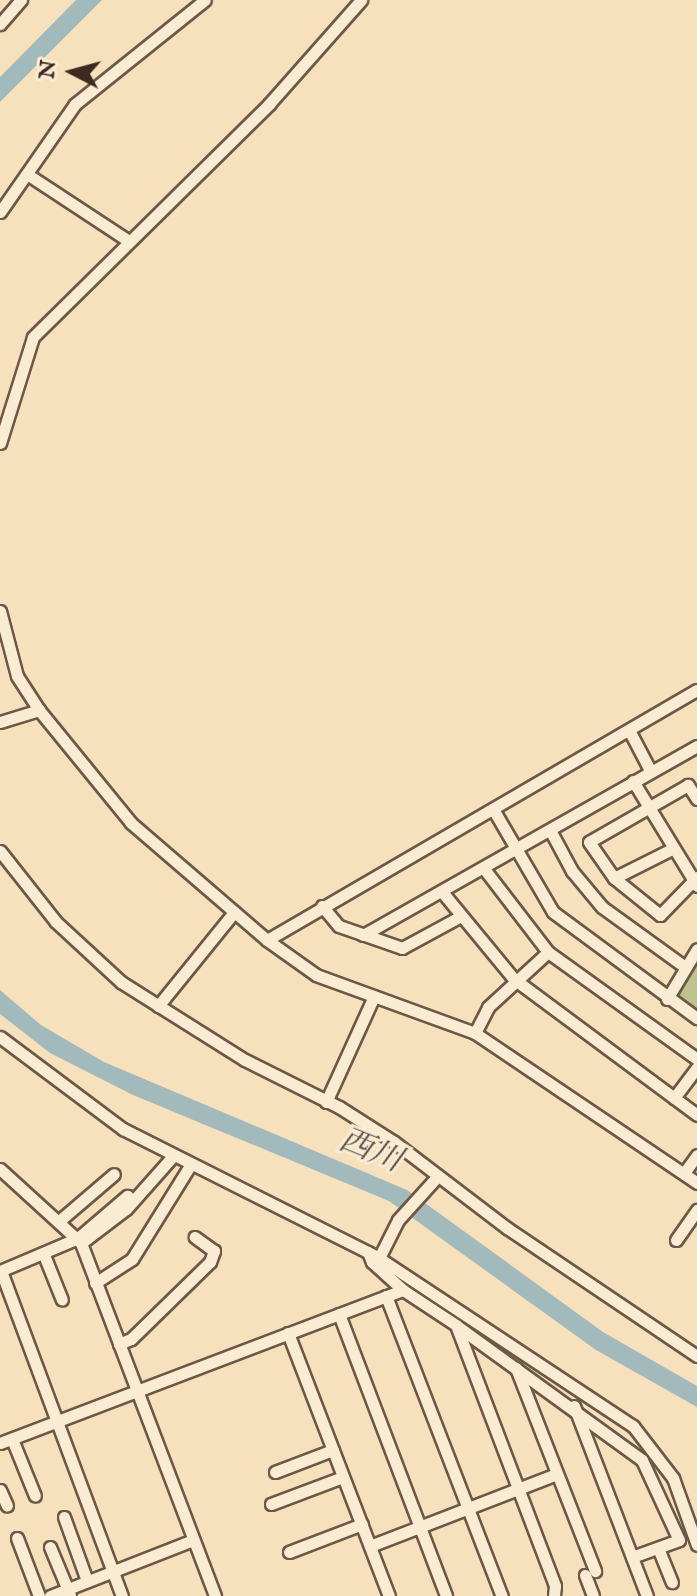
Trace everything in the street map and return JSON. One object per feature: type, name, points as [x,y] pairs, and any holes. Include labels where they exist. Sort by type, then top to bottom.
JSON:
[{"type":"street","points":[[0,212],[30,176],[75,104],[205,0]]},
{"type":"street","points":[[0,443],[33,337],[270,103],[361,0]]},
{"type":"street","points":[[0,24],[16,1]]},
{"type":"street","points":[[30,176],[129,241]]},
{"type":"street","points":[[0,611],[17,676],[39,710],[131,823],[267,940],[316,975],[475,1033],[697,1183]]},
{"type":"street","points":[[267,940],[697,690]]},
{"type":"street","points":[[0,722],[39,710]]},
{"type":"street","points":[[629,730],[651,772]]},
{"type":"street","points":[[363,935],[485,870],[697,746]]},
{"type":"street","points":[[633,781],[650,806],[672,849],[695,881],[660,915],[614,878],[589,842],[650,806],[688,785],[697,799]]},
{"type":"street","points":[[493,809],[553,912],[667,999],[697,1018]]},
{"type":"street","points":[[550,830],[572,871],[602,907],[685,967]]},
{"type":"street","points":[[614,878],[672,849]]},
{"type":"street","points":[[0,851],[56,922],[121,982],[245,1060],[394,1142],[436,1178],[697,1356]]},
{"type":"street","points":[[485,870],[548,952],[697,1059]]},
{"type":"street","points":[[443,893],[459,917],[514,979],[697,1115]]},
{"type":"street","points":[[322,906],[339,926],[402,948],[459,917]]},
{"type":"street","points":[[158,1006],[234,912]]},
{"type":"street","points":[[667,999],[697,949]]},
{"type":"street","points":[[475,1033],[488,1007],[514,979],[548,952]]},
{"type":"street","points":[[326,1102],[374,996]]},
{"type":"street","points":[[0,1037],[75,1097],[173,1156],[373,1255],[633,1426],[673,1478],[697,1545]]},
{"type":"street","points":[[674,1098],[697,1068]]},
{"type":"street","points":[[684,1173],[697,1155]]},
{"type":"street","points":[[122,1596],[59,1421],[0,1271],[79,1240],[149,1188],[173,1156]]},
{"type":"street","points":[[95,1283],[132,1259],[191,1164]]},
{"type":"street","points":[[0,1169],[79,1240],[215,1596]]},
{"type":"street","points":[[59,1221],[114,1174]]},
{"type":"street","points":[[436,1178],[398,1220],[373,1255],[372,1262],[403,1290],[574,1406],[642,1460],[679,1540],[632,1557]]},
{"type":"street","points":[[79,1240],[127,1196]]},
{"type":"street","points":[[676,1240],[697,1210]]},
{"type":"street","points":[[119,1344],[131,1339],[210,1262],[214,1251],[195,1237]]},
{"type":"street","points":[[44,1255],[62,1300]]},
{"type":"street","points":[[0,1443],[403,1290]]},
{"type":"street","points":[[386,1296],[502,1596]]},
{"type":"street","points":[[339,1314],[446,1596]]},
{"type":"street","points":[[456,1325],[518,1488],[554,1596]]},
{"type":"street","points":[[288,1333],[362,1524],[385,1595]]},
{"type":"street","points":[[516,1367],[557,1474],[590,1573],[593,1596]]},
{"type":"street","points":[[574,1406],[647,1596]]},
{"type":"street","points":[[12,1439],[35,1496]]},
{"type":"street","points":[[275,1472],[333,1450]]},
{"type":"street","points":[[370,1546],[557,1474]]},
{"type":"street","points":[[271,1504],[343,1477]]},
{"type":"street","points":[[0,1490],[7,1506]]},
{"type":"street","points":[[64,1517],[87,1581]]},
{"type":"street","points":[[289,1552],[362,1524]]},
{"type":"street","points":[[17,1538],[39,1596]]},
{"type":"street","points":[[50,1596],[69,1592],[87,1581],[193,1540]]},
{"type":"street","points":[[50,1547],[69,1592]]},
{"type":"street","points":[[658,1548],[672,1582]]},
{"type":"green space","points":[[697,962],[697,1011],[678,998],[678,987]]},
{"type":"water","points":[[76,0],[102,0],[0,102],[0,77]]},
{"type":"water","points":[[0,990],[41,1025],[104,1062],[407,1190],[603,1332],[697,1386],[697,1407],[596,1350],[389,1201],[133,1095],[50,1053],[0,1014]]},
{"type":"water label","name":"西川","points":[[370,1152]]}]
